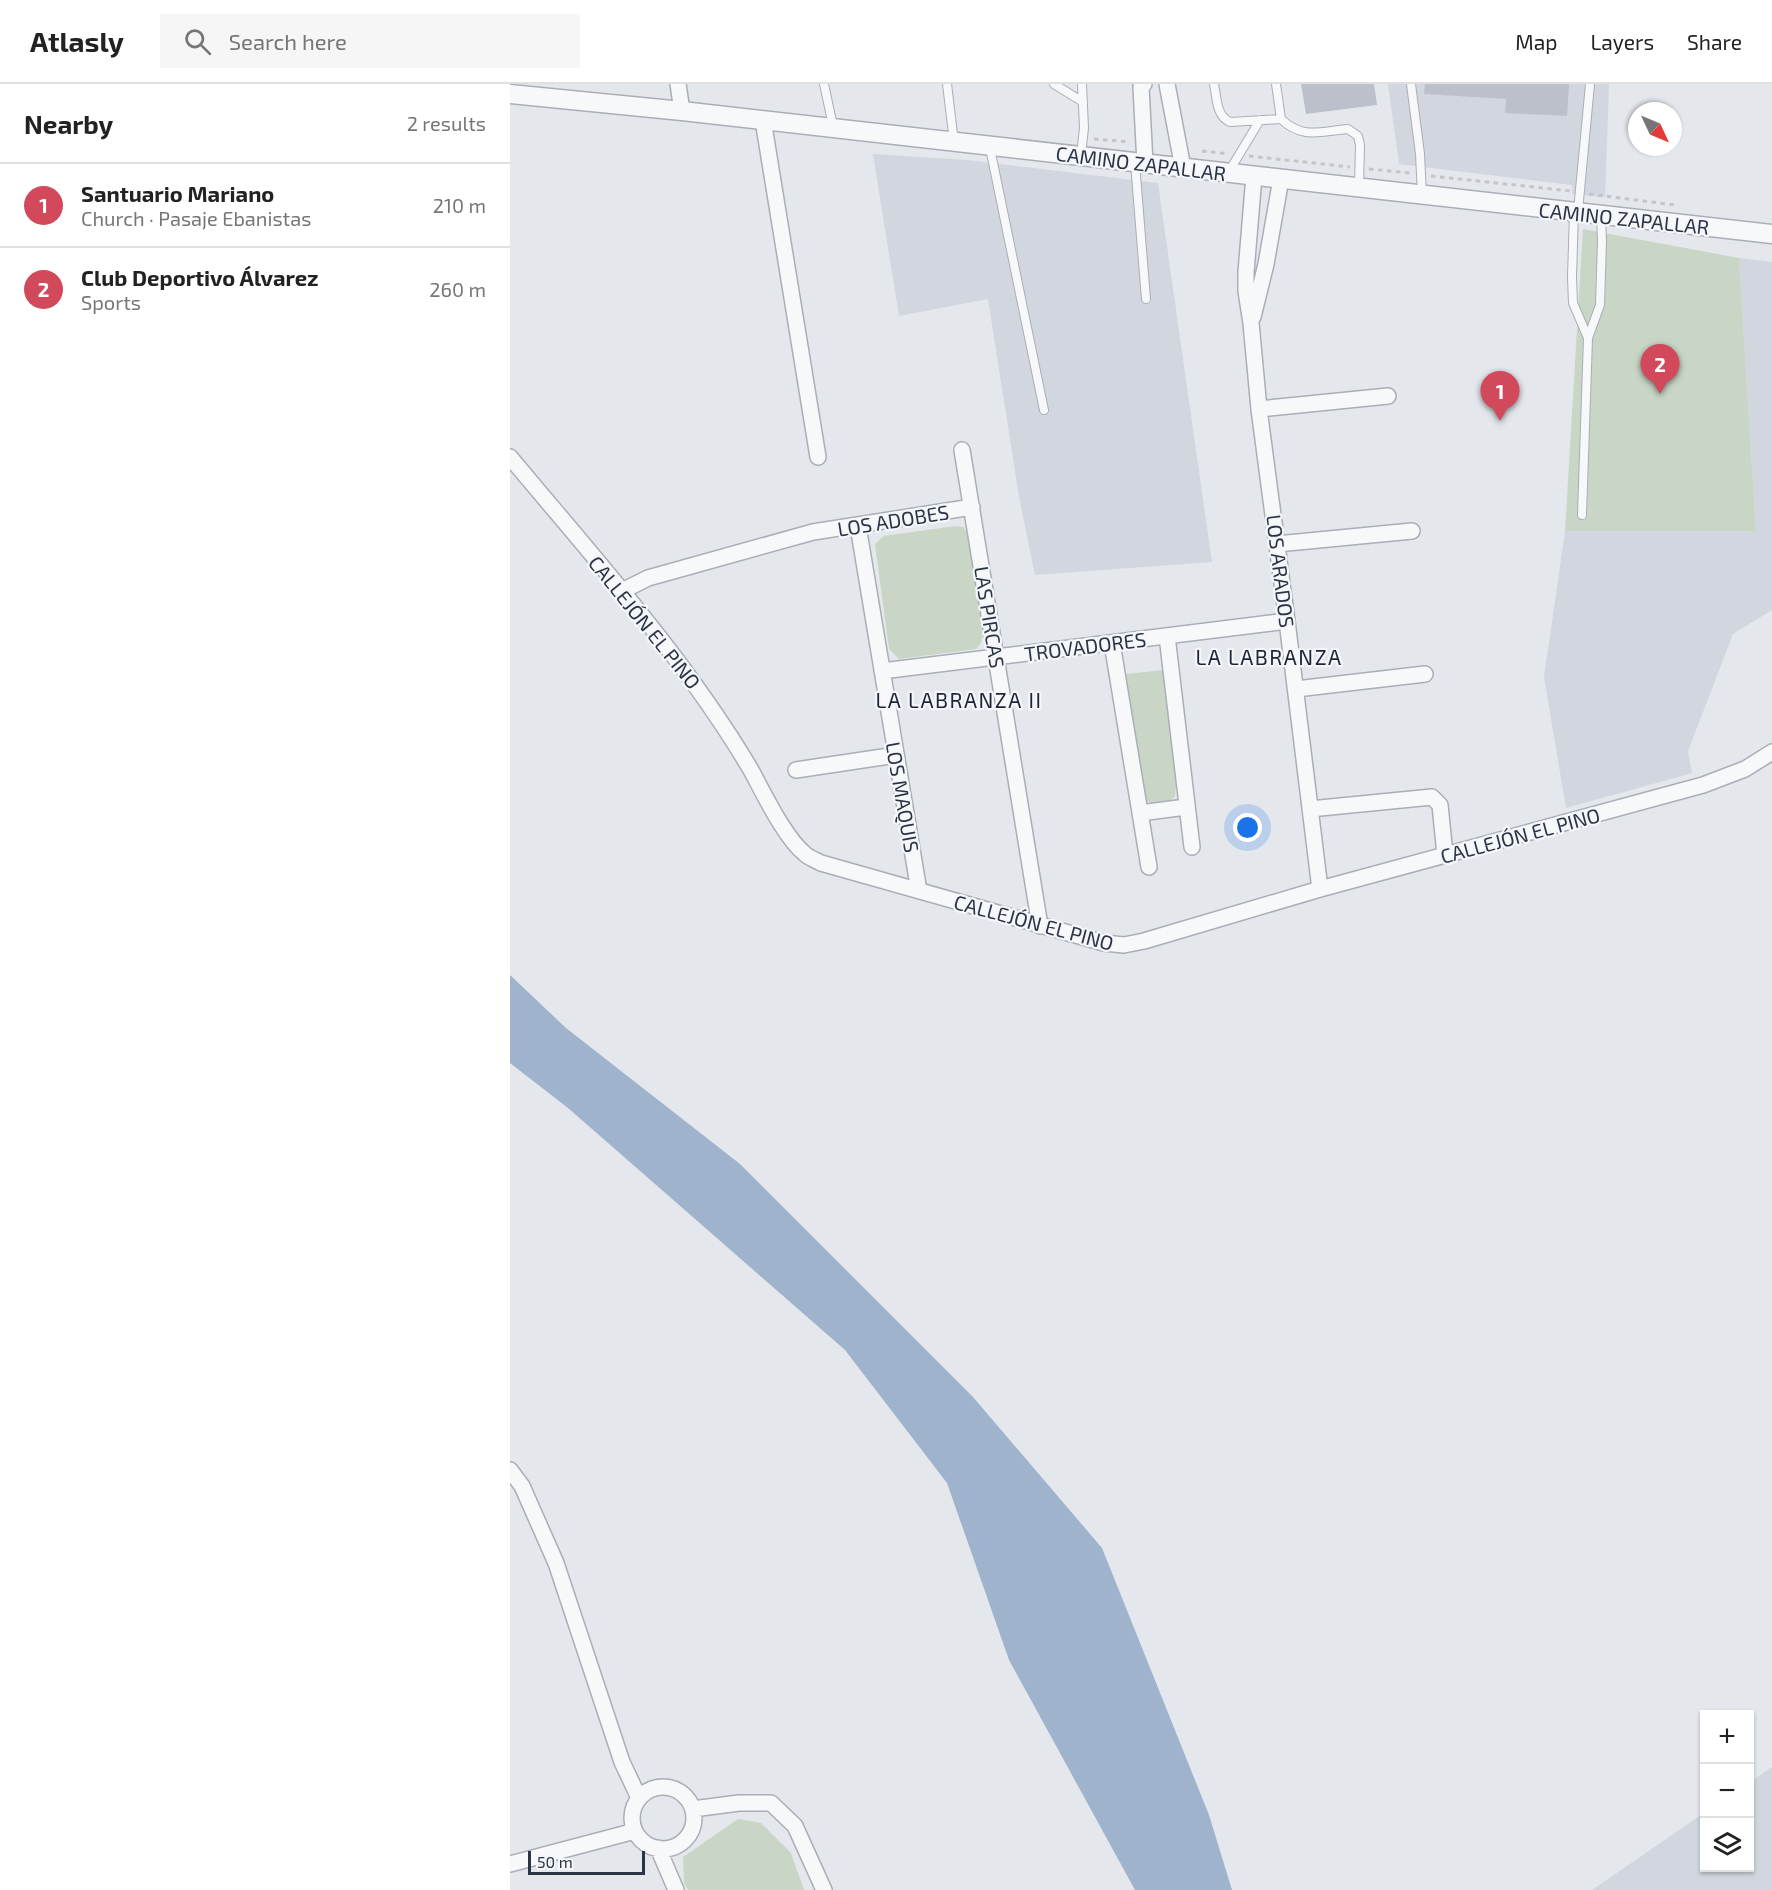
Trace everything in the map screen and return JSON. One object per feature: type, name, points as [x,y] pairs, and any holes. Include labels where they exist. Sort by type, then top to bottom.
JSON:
[{"type":"street","points":[[678,84],[682,111]]},
{"type":"street","points":[[1140,163],[1141,87],[1144,84]]},
{"type":"street","points":[[1167,84],[1183,168]]},
{"type":"street","name":"CAMINO ZAPALLAR","points":[[510,94],[764,120],[1772,234]]},
{"type":"street","points":[[764,120],[818,457]]},
{"type":"street","name":"LOS ARADOS","points":[[1254,176],[1245,272],[1246,291],[1320,889]]},
{"type":"street","name":"LOS ARADOS","points":[[1251,323],[1266,264],[1281,179]]},
{"type":"street","points":[[1259,409],[1388,396]]},
{"type":"street","name":"LAS PIRCAS","points":[[962,450],[1040,926]]},
{"type":"street","name":"CALLEJÓN EL PINO","points":[[510,458],[690,678],[715,712],[787,832],[806,855],[821,863],[1104,944],[1135,944],[1320,889],[1717,781],[1745,769],[1772,752]]},
{"type":"street","name":"LOS ADOBES","points":[[621,591],[648,578],[813,532],[972,507]]},
{"type":"street","name":"LOS MAQUIS","points":[[858,525],[919,891]]},
{"type":"street","points":[[1277,544],[1412,531]]},
{"type":"street","name":"TROVADORES","points":[[882,671],[1287,621]]},
{"type":"street","points":[[1167,636],[1192,847]]},
{"type":"street","points":[[1112,643],[1149,867]]},
{"type":"street","points":[[1296,689],[1425,674]]},
{"type":"street","points":[[796,770],[896,755]]},
{"type":"street","points":[[1310,809],[1432,797],[1440,805],[1445,855]]},
{"type":"street","points":[[1140,813],[1186,807]]},
{"type":"street","points":[[510,1470],[522,1486],[556,1563],[622,1762],[639,1798]]},
{"type":"street","points":[[665,1787],[683,1793],[693,1809],[694,1818],[689,1835],[676,1846],[658,1848],[649,1845],[635,1831],[633,1814],[639,1798],[655,1788],[665,1787]]},
{"type":"street","points":[[693,1809],[739,1803],[771,1803],[795,1826],[824,1890]]},
{"type":"street","points":[[510,1864],[635,1831]]},
{"type":"street","points":[[658,1848],[676,1890]]},
{"type":"lane","points":[[824,84],[834,128]]},
{"type":"lane","points":[[947,84],[954,142]]},
{"type":"lane","points":[[1054,84],[1083,102]]},
{"type":"lane","points":[[1081,156],[1082,84]]},
{"type":"lane","points":[[1214,84],[1220,115],[1224,119],[1230,122],[1281,119]]},
{"type":"lane","points":[[1276,84],[1281,119],[1291,129],[1306,133],[1348,129],[1358,136],[1360,145],[1359,188]]},
{"type":"lane","points":[[1411,84],[1420,154],[1422,195]]},
{"type":"lane","points":[[1588,338],[1573,303],[1572,277],[1576,212],[1590,84]]},
{"type":"lane","points":[[1228,173],[1260,120]]},
{"type":"lane","points":[[990,146],[1044,410]]},
{"type":"lane","points":[[1140,163],[1146,298]]},
{"type":"lane","points":[[1582,515],[1588,338],[1600,305],[1601,215]]},
{"type":"shaded area","points":[[1388,84],[1609,84],[1605,197],[1572,194],[1572,185],[1399,164]]},
{"type":"shaded area","points":[[873,154],[967,160],[1158,183],[1212,562],[1035,575],[1019,497],[988,299],[899,316]]},
{"type":"shaded area","points":[[1739,258],[1772,262],[1772,610],[1733,634],[1688,751],[1692,773],[1566,808],[1544,677],[1565,531],[1756,530]]},
{"type":"shaded area","points":[[1772,1767],[1772,1890],[1592,1890],[1700,1816],[1700,1872],[1754,1872],[1754,1779]]},
{"type":"green space","points":[[1583,229],[1739,258],[1756,531],[1565,531]]},
{"type":"green space","points":[[955,526],[963,527],[968,534],[983,633],[981,643],[976,649],[899,659],[889,649],[875,544],[884,536]]},
{"type":"green space","points":[[1163,670],[1176,784],[1175,796],[1170,801],[1152,803],[1147,801],[1144,791],[1126,674]]},
{"type":"green space","points":[[738,1819],[761,1823],[791,1853],[804,1890],[688,1890],[684,1883],[683,1857]]},
{"type":"water","points":[[510,975],[566,1028],[740,1164],[973,1397],[1102,1548],[1209,1815],[1232,1890],[1135,1890],[1009,1660],[947,1483],[845,1350],[568,1108],[510,1063]]},
{"type":"building","points":[[1301,84],[1374,84],[1377,105],[1306,114]]},
{"type":"building","points":[[1425,84],[1569,84],[1567,116],[1505,113],[1506,99],[1424,94]]},
{"type":"place","name":"Club Deportivo Álvarez","points":[[1660,394]]},
{"type":"place","name":"Santuario Mariano","points":[[1500,421]]},
{"type":"district","name":"LA LABRANZA","points":[[1269,656]]},
{"type":"district","name":"LA LABRANZA II","points":[[959,699]]}]
